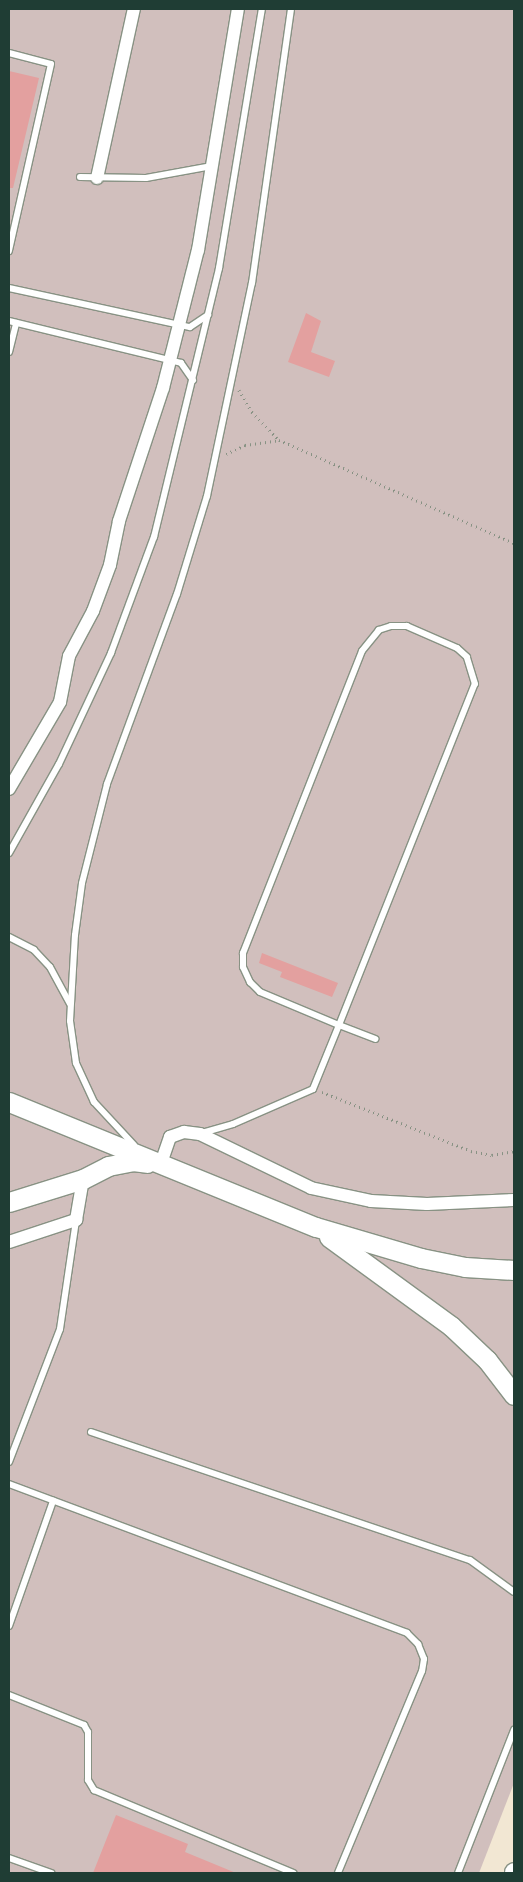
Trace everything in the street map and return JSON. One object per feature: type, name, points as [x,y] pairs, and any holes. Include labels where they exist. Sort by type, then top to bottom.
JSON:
[{"type":"street","points":[[96,178],[134,9]]},
{"type":"street","points":[[9,789],[60,702],[69,656],[93,611],[110,566],[119,521],[170,360],[198,250],[238,9]]},
{"type":"street","points":[[9,1102],[160,1166],[316,1228],[421,1258],[466,1267],[514,1270]]},
{"type":"street","points":[[160,1166],[170,1137],[184,1132],[200,1134],[311,1188],[371,1202],[427,1204],[514,1200]]},
{"type":"street","points":[[9,1202],[83,1179],[108,1166],[133,1161],[160,1166]]},
{"type":"street","points":[[9,1242],[76,1220],[83,1179]]},
{"type":"street","points":[[316,1228],[411,1294],[514,1384]]},
{"type":"street","points":[[487,1360],[514,1394]]},
{"type":"lane","points":[[9,853],[59,764],[111,653],[154,538],[208,315],[245,126],[262,9]]},
{"type":"lane","points":[[160,1166],[125,1138],[94,1102],[76,1063],[71,1007],[82,883],[107,784],[177,594],[213,468],[252,283],[270,171],[291,9]]},
{"type":"lane","points":[[9,53],[51,64],[9,251]]},
{"type":"lane","points":[[80,177],[146,178],[212,166]]},
{"type":"lane","points":[[9,288],[179,325],[190,326],[208,315]]},
{"type":"lane","points":[[9,352],[12,322],[181,363],[193,380]]},
{"type":"lane","points":[[200,1134],[233,1124],[313,1089],[339,1025],[475,684],[467,657],[457,648],[407,626],[391,626],[379,630],[362,651],[243,952],[243,967],[250,982],[260,992],[339,1025],[375,1039]]},
{"type":"lane","points":[[9,937],[34,950],[50,967],[71,1007]]},
{"type":"lane","points":[[9,1462],[60,1329],[76,1220]]},
{"type":"lane","points":[[91,1432],[470,1560],[514,1592]]},
{"type":"lane","points":[[9,1484],[407,1633],[418,1644],[424,1659],[422,1671],[338,1873]]},
{"type":"lane","points":[[9,1626],[53,1500]]},
{"type":"lane","points":[[9,1695],[84,1725],[88,1732],[88,1780],[94,1790],[293,1873]]},
{"type":"lane","points":[[458,1873],[514,1730]]},
{"type":"lane","points":[[9,1858],[51,1873]]},
{"type":"path","points":[[233,370],[239,392],[252,412],[279,440],[514,543]]},
{"type":"path","points":[[213,468],[229,451],[261,441],[279,440]]},
{"type":"path","points":[[313,1089],[471,1151],[492,1155],[514,1151]]},
{"type":"shaded area","points":[[9,9],[514,9],[514,1783],[479,1873],[9,1873]]},
{"type":"building","points":[[9,71],[39,78],[13,188],[9,188]]},
{"type":"building","points":[[306,313],[321,321],[311,352],[335,361],[329,377],[288,362]]},
{"type":"building","points":[[262,953],[338,983],[332,997],[280,977],[282,972],[259,963]]},
{"type":"building","points":[[116,1815],[188,1844],[185,1852],[236,1873],[93,1873]]}]
